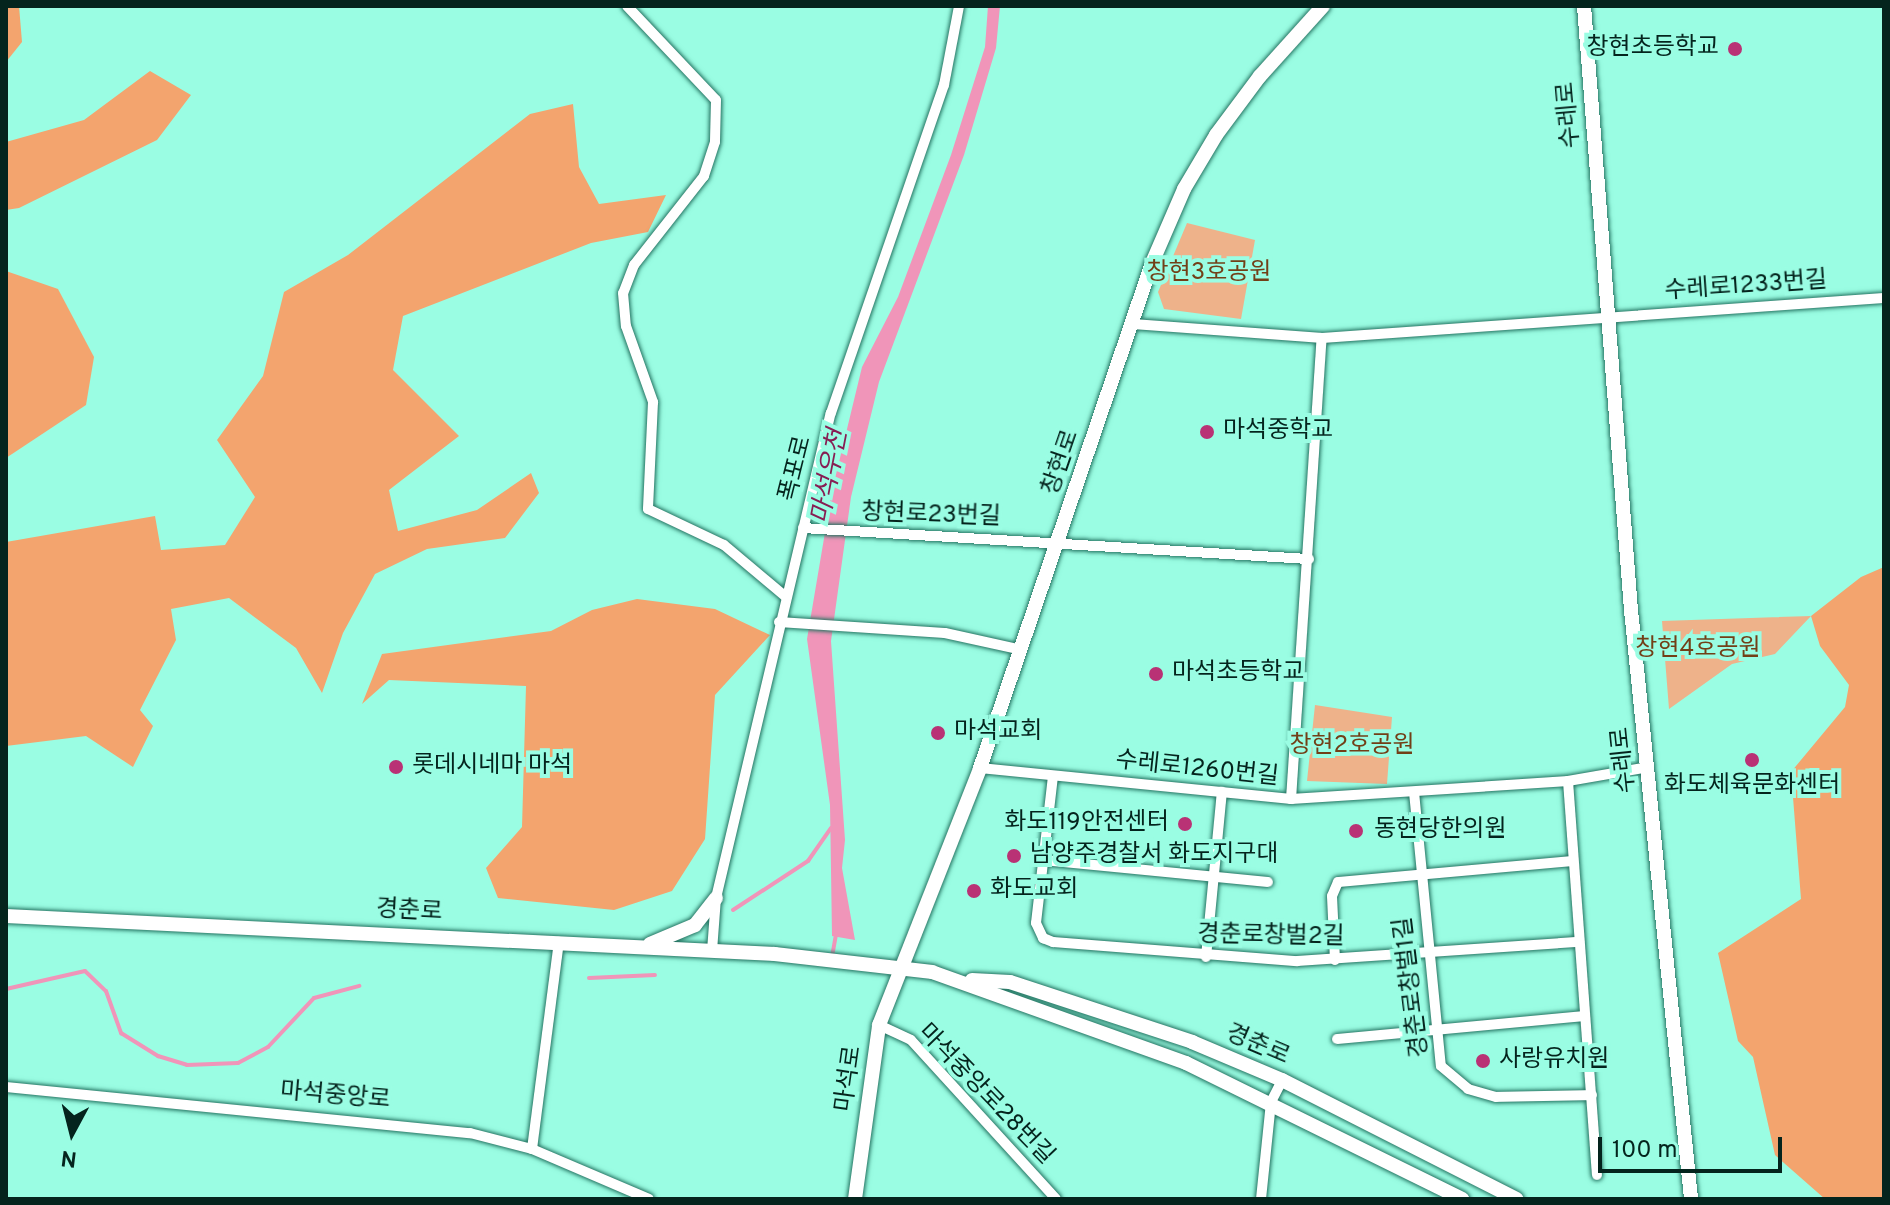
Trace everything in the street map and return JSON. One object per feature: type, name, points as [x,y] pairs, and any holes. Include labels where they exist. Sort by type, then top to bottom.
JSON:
[{"type":"street","points":[[627,6],[716,100],[715,142],[704,176],[634,265],[623,293],[626,326],[653,402],[648,509],[724,545],[786,597]]},
{"type":"street","name":"폭포로","points":[[712,951],[716,898],[803,528],[851,348],[944,85],[959,6]]},
{"type":"street","name":"창현로","points":[[900,968],[921,926],[980,768],[1152,263],[1184,189],[1216,135],[1260,76],[1323,6]]},
{"type":"street","name":"수레로","points":[[1584,6],[1611,316],[1631,610],[1691,1199]]},
{"type":"street","name":"수레로1233번길","points":[[1611,316],[1884,298]]},
{"type":"street","points":[[1133,324],[1322,338],[1611,316]]},
{"type":"street","points":[[1291,799],[1322,338]]},
{"type":"street","name":"창현로23번길","points":[[803,528],[1309,559]]},
{"type":"street","points":[[779,622],[945,633],[1018,649]]},
{"type":"street","name":"수레로1260번길","points":[[980,768],[1291,799],[1568,781],[1649,767]]},
{"type":"street","name":"경춘로창벌2길","points":[[1053,776],[1036,923],[1043,938],[1078,947],[1206,957],[1335,960],[1579,942]]},
{"type":"street","points":[[1568,781],[1597,1175]]},
{"type":"street","points":[[1206,957],[1222,792]]},
{"type":"street","name":"경춘로창벌1길","points":[[1414,792],[1434,1030],[1441,1066],[1468,1089],[1518,1099],[1592,1095]]},
{"type":"street","points":[[1043,860],[1212,879],[1268,882]]},
{"type":"street","points":[[1335,960],[1332,896],[1338,882],[1573,861]]},
{"type":"street","points":[[643,947],[695,925],[716,898]]},
{"type":"street","name":"경춘로","points":[[6,916],[712,951],[809,958],[900,968],[964,980],[1010,982],[1070,999],[1282,1080],[1517,1199]]},
{"type":"street","points":[[532,1149],[559,942]]},
{"type":"street","name":"마석로","points":[[855,1199],[879,1025],[900,968]]},
{"type":"street","name":"경춘로","points":[[964,980],[1115,1034],[1271,1102],[1462,1199]]},
{"type":"street","points":[[1337,1039],[1585,1016]]},
{"type":"street","name":"마석중앙로28번길","points":[[879,1025],[911,1040],[1056,1199]]},
{"type":"street","points":[[1261,1199],[1271,1102],[1282,1080]]},
{"type":"street","name":"마석중앙로","points":[[6,1087],[423,1125],[532,1149],[649,1199]]},
{"type":"street","points":[[1683,1199],[1690,1172]]},
{"type":"street","points":[[1690,1172],[1701,1199]]},
{"type":"green space","name":"창현3호공원","points":[[1187,223],[1255,240],[1241,319],[1164,309],[1158,292]]},
{"type":"green space","name":"창현4호공원","points":[[1811,616],[1775,654],[1732,664],[1669,709],[1662,621]]},
{"type":"green space","name":"창현2호공원","points":[[1315,705],[1392,717],[1387,784],[1307,781]]},
{"type":"shaded area","points":[[6,6],[19,6],[22,42],[6,62]]},
{"type":"shaded area","points":[[988,6],[1000,6],[996,48],[964,155],[879,382],[851,497],[831,641],[845,840],[842,868],[855,940],[832,936],[830,805],[807,639],[832,491],[862,367],[898,297],[951,155],[985,47]]},
{"type":"shaded area","points":[[150,71],[191,95],[157,140],[19,208],[6,210],[6,142],[84,120]]},
{"type":"shaded area","points":[[573,104],[579,167],[599,204],[666,195],[648,232],[591,243],[403,316],[393,370],[459,436],[389,490],[398,531],[477,510],[531,473],[539,493],[505,538],[427,549],[375,574],[343,633],[322,693],[296,648],[229,598],[171,609],[176,640],[140,710],[153,726],[133,767],[86,736],[6,746],[6,542],[155,516],[161,550],[225,545],[255,497],[217,440],[263,376],[284,292],[348,255],[530,114]]},
{"type":"shaded area","points":[[6,271],[58,289],[94,357],[86,405],[6,458]]},
{"type":"shaded area","points":[[1884,567],[1884,1199],[1825,1199],[1775,1155],[1753,1057],[1738,1041],[1718,953],[1801,899],[1791,772],[1845,707],[1849,685],[1820,646],[1811,616],[1861,577]]},
{"type":"shaded area","points":[[637,599],[715,609],[770,635],[715,695],[705,839],[672,891],[614,910],[498,898],[486,868],[522,827],[526,686],[389,680],[362,704],[382,654],[551,631],[592,610]]},
{"type":"waterway","points":[[733,910],[808,861],[831,828]]},
{"type":"waterway","name":"마석우천","points":[[832,957],[836,934]]},
{"type":"waterway","points":[[6,989],[85,971],[106,991],[121,1033],[158,1056],[187,1065],[238,1063],[268,1047],[314,998],[359,986]]},
{"type":"waterway","points":[[589,978],[655,975]]},
{"type":"place","name":"창현초등학교","points":[[1735,49]]},
{"type":"place","name":"마석중학교","points":[[1207,432]]},
{"type":"place","name":"마석초등학교","points":[[1156,674]]},
{"type":"place","name":"마석교회","points":[[938,733]]},
{"type":"place","name":"화도체육문화센터","points":[[1752,760]]},
{"type":"place","name":"롯데시네마 마석","points":[[396,767]]},
{"type":"place","name":"화도119안전센터","points":[[1185,824]]},
{"type":"place","name":"동현당한의원","points":[[1356,831]]},
{"type":"place","name":"남양주경찰서 화도지구대","points":[[1014,856]]},
{"type":"place","name":"화도교회","points":[[974,891]]},
{"type":"place","name":"사랑유치원","points":[[1483,1061]]}]
